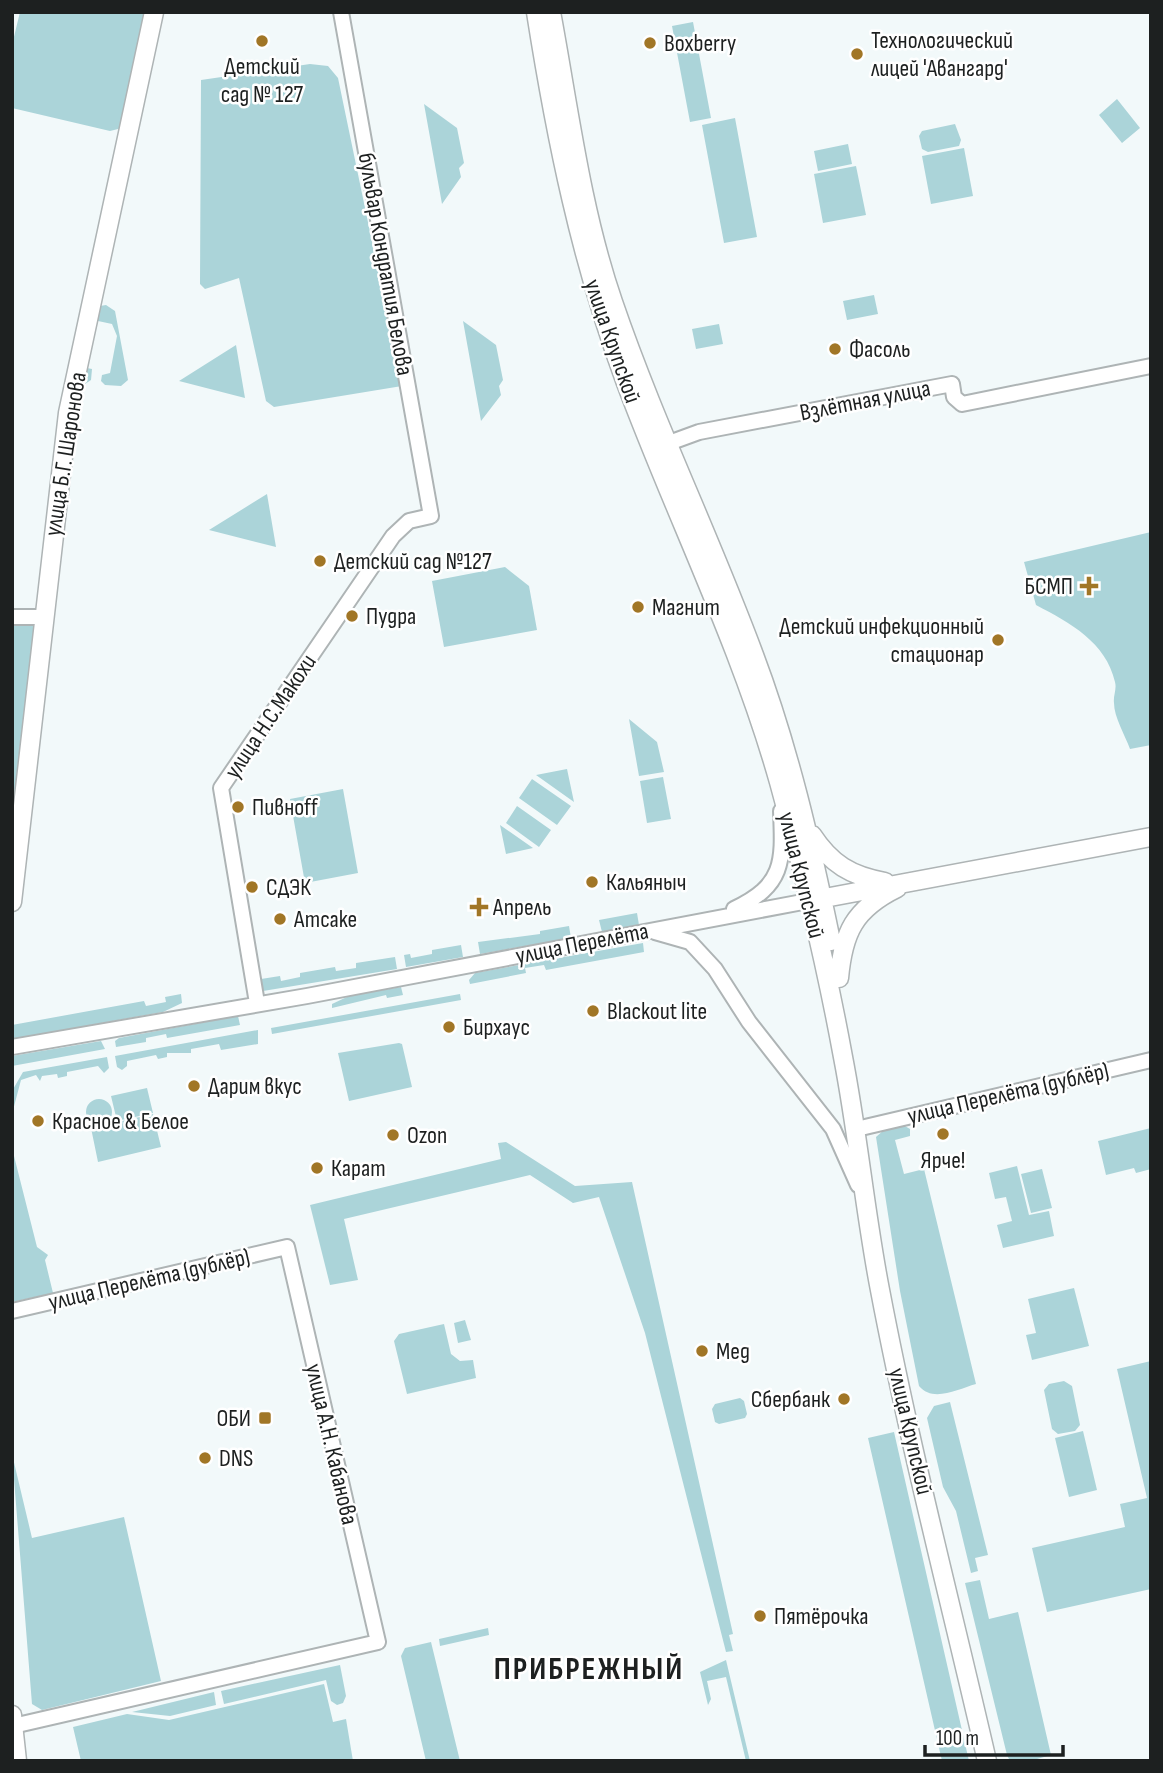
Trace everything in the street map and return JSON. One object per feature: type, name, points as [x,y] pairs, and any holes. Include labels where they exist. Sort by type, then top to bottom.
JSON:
[{"type":"main road","name":"улица Б.Г. Шаронова","points":[[12,902],[68,413],[154,12]]},
{"type":"main road","name":"улица Крупской","points":[[536,12],[551,105],[580,242],[625,381],[660,446],[754,656],[806,825],[815,899],[887,1325],[987,1761]]},
{"type":"main road","name":"улица Крупской","points":[[551,12],[594,239],[612,300],[660,446],[740,663],[839,978],[889,1290],[997,1761]]},
{"type":"main road","points":[[806,825],[823,853],[839,867],[871,880],[906,883]]},
{"type":"main road","name":"улица Перелёта","points":[[815,899],[1151,837]]},
{"type":"main road","points":[[839,978],[841,948],[852,924],[876,901],[906,883]]},
{"type":"main road","points":[[13,1720],[17,1761]]},
{"type":"street","name":"бульвар Кондратия Белова","points":[[341,12],[431,516]]},
{"type":"street","name":"Взлётная улица","points":[[660,446],[699,432],[952,384],[954,397],[962,404],[1151,366]]},
{"type":"street","name":"улица Н.С.Макохи","points":[[257,1003],[221,788],[393,536],[409,521],[431,516]]},
{"type":"street","points":[[12,617],[45,617]]},
{"type":"street","points":[[714,917],[752,899],[776,874],[783,858],[784,843],[780,785]]},
{"type":"street","name":"улица Перелёта","points":[[12,1047],[815,899]]},
{"type":"street","points":[[647,930],[690,942],[715,969],[749,1022],[833,1129],[855,1176],[867,1218]]},
{"type":"street","name":"улица Перелёта (дублёр)","points":[[865,1127],[1151,1060]]},
{"type":"street","name":"улица Перелёта (дублёр)","points":[[12,1311],[287,1247]]},
{"type":"street","name":"улица А.Н. Кабанова","points":[[13,1720],[378,1642],[287,1247]]},
{"type":"shaded area","points":[[20,12],[147,12],[122,128],[110,131],[12,108],[12,45]]},
{"type":"shaded area","points":[[693,22],[711,118],[690,122],[672,26]]},
{"type":"shaded area","points":[[310,64],[328,66],[338,78],[402,386],[274,407],[266,401],[239,278],[205,289],[200,284],[201,80]]},
{"type":"shaded area","points":[[1117,99],[1140,128],[1122,143],[1099,115]]},
{"type":"shaded area","points":[[424,104],[457,128],[464,163],[459,168],[461,177],[442,204]]},
{"type":"shaded area","points":[[735,118],[757,237],[724,243],[702,125]]},
{"type":"shaded area","points":[[955,124],[961,140],[959,146],[928,152],[922,149],[919,136],[922,131]]},
{"type":"shaded area","points":[[848,144],[852,164],[818,171],[814,151]]},
{"type":"shaded area","points":[[964,148],[973,196],[931,204],[922,156]]},
{"type":"shaded area","points":[[856,166],[866,215],[823,223],[814,174]]},
{"type":"shaded area","points":[[874,295],[878,314],[847,320],[843,301]]},
{"type":"shaded area","points":[[106,305],[115,311],[128,380],[121,386],[105,385],[101,381],[102,375],[110,373],[117,336],[112,324],[98,321],[87,368],[92,369],[91,380],[85,384],[81,382],[100,306]]},
{"type":"shaded area","points":[[463,321],[496,345],[503,380],[499,386],[501,395],[481,421]]},
{"type":"shaded area","points":[[719,324],[723,344],[696,349],[692,329]]},
{"type":"shaded area","points":[[236,345],[245,398],[179,381]]},
{"type":"shaded area","points":[[267,494],[276,547],[209,530]]},
{"type":"shaded area","points":[[1151,532],[1151,745],[1130,749],[1116,714],[1115,682],[1104,656],[1085,635],[1036,605],[1024,562]]},
{"type":"shaded area","points":[[505,567],[529,586],[537,630],[444,647],[432,581]]},
{"type":"shaded area","points":[[12,624],[34,626],[12,814]]},
{"type":"shaded area","points":[[629,719],[657,742],[664,772],[639,776]]},
{"type":"shaded area","points":[[567,769],[574,802],[536,775]]},
{"type":"shaded area","points":[[663,777],[671,819],[647,823],[640,781]]},
{"type":"shaded area","points":[[532,779],[571,806],[557,825],[519,798]]},
{"type":"shaded area","points":[[343,789],[358,873],[305,883],[290,799]]},
{"type":"shaded area","points":[[517,806],[551,830],[539,847],[506,823]]},
{"type":"shaded area","points":[[500,825],[533,848],[506,854]]},
{"type":"shaded area","points":[[637,913],[639,925],[602,932],[599,920]]},
{"type":"shaded area","points":[[569,926],[571,938],[480,954],[478,942],[540,934],[540,931]]},
{"type":"shaded area","points":[[643,943],[644,952],[546,970],[544,965],[525,968],[526,973],[470,984],[469,980],[475,973]]},
{"type":"shaded area","points":[[461,945],[463,957],[406,967],[404,955],[410,954],[411,958],[432,954],[432,950]]},
{"type":"shaded area","points":[[395,957],[397,969],[263,991],[261,979],[280,976],[281,981],[300,977],[300,973],[335,967],[336,971],[356,968],[356,963]]},
{"type":"shaded area","points":[[401,987],[403,995],[387,998],[386,995],[332,1008],[332,1004],[349,996]]},
{"type":"shaded area","points":[[181,994],[182,1003],[163,1012],[12,1039],[12,1025],[144,1001],[146,1006],[166,1002],[165,997]]},
{"type":"shaded area","points":[[460,994],[461,1000],[272,1034],[271,1028]]},
{"type":"shaded area","points":[[238,1016],[240,1025],[167,1038],[166,1034],[146,1038],[146,1042],[116,1047],[115,1041],[119,1038]]},
{"type":"shaded area","points":[[258,1030],[258,1044],[221,1050],[219,1044],[191,1049],[191,1053],[167,1053],[167,1057],[158,1059],[156,1055],[127,1061],[127,1066],[122,1070],[117,1067],[115,1056]]},
{"type":"shaded area","points":[[101,1041],[105,1049],[12,1066],[12,1056]]},
{"type":"shaded area","points":[[402,1044],[412,1087],[349,1101],[338,1053]]},
{"type":"shaded area","points":[[107,1057],[109,1068],[104,1073],[98,1066],[67,1072],[67,1076],[58,1078],[57,1074],[42,1076],[40,1081],[36,1075],[21,1080],[12,1114],[12,1091],[23,1072]]},
{"type":"shaded area","points":[[147,1088],[153,1113],[117,1121],[111,1096]]},
{"type":"shaded area","points":[[99,1099],[108,1103],[112,1112],[108,1121],[99,1125],[90,1121],[86,1112],[90,1103]]},
{"type":"shaded area","points":[[153,1114],[161,1147],[98,1162],[91,1128]]},
{"type":"shaded area","points":[[903,1125],[910,1129],[910,1136],[895,1140],[904,1174],[924,1169],[976,1384],[946,1393],[931,1394],[919,1386],[900,1291],[876,1137],[885,1129]]},
{"type":"shaded area","points":[[1151,1128],[1151,1169],[1136,1173],[1134,1168],[1106,1175],[1098,1141]]},
{"type":"shaded area","points":[[506,1142],[575,1186],[632,1182],[733,1634],[729,1635],[733,1651],[726,1652],[645,1333],[599,1197],[573,1203],[530,1175],[344,1219],[358,1280],[330,1285],[310,1205],[501,1159],[498,1143]]},
{"type":"shaded area","points":[[12,1148],[37,1247],[48,1255],[45,1260],[53,1293],[12,1302]]},
{"type":"shaded area","points":[[1017,1166],[1029,1215],[1049,1211],[1054,1236],[1003,1248],[997,1225],[1012,1221],[1006,1197],[995,1199],[989,1173]]},
{"type":"shaded area","points":[[1042,1169],[1052,1208],[1031,1213],[1021,1174]]},
{"type":"shaded area","points":[[1074,1288],[1089,1346],[1032,1360],[1026,1335],[1036,1333],[1028,1299]]},
{"type":"shaded area","points":[[465,1320],[471,1340],[458,1343],[454,1323]]},
{"type":"shaded area","points":[[444,1324],[451,1354],[460,1361],[473,1360],[476,1378],[407,1394],[394,1341],[399,1334]]},
{"type":"shaded area","points":[[1151,1361],[1151,1589],[1047,1612],[1032,1548],[1125,1527],[1120,1504],[1147,1498],[1117,1369]]},
{"type":"shaded area","points":[[1064,1381],[1072,1386],[1080,1425],[1075,1431],[1058,1434],[1052,1429],[1044,1390],[1049,1384]]},
{"type":"shaded area","points":[[740,1398],[744,1401],[747,1414],[745,1418],[719,1424],[715,1422],[712,1409],[715,1404]]},
{"type":"shaded area","points":[[950,1402],[988,1555],[975,1558],[978,1571],[971,1573],[956,1511],[943,1487],[927,1418],[934,1406]]},
{"type":"shaded area","points":[[1083,1431],[1097,1490],[1069,1497],[1055,1438]]},
{"type":"shaded area","points":[[894,1432],[969,1761],[942,1761],[868,1438]]},
{"type":"shaded area","points":[[12,1454],[32,1538],[124,1517],[161,1681],[42,1710],[32,1704]]},
{"type":"shaded area","points":[[980,1580],[989,1619],[1018,1612],[1051,1755],[1030,1761],[1010,1761],[1007,1755],[965,1583]]},
{"type":"shaded area","points":[[488,1628],[489,1635],[440,1646],[439,1639]]},
{"type":"shaded area","points":[[431,1642],[460,1761],[426,1761],[401,1656],[405,1648]]},
{"type":"shaded area","points":[[726,1660],[750,1761],[746,1761],[726,1677],[707,1681],[711,1699],[708,1705],[700,1672]]},
{"type":"shaded area","points":[[340,1665],[346,1696],[343,1703],[337,1705],[331,1701],[326,1680],[224,1704],[221,1691]]},
{"type":"shaded area","points":[[324,1684],[333,1722],[346,1719],[353,1761],[81,1761],[73,1727],[127,1714],[169,1720]]},
{"type":"shaded area","points":[[214,1692],[216,1705],[170,1716],[132,1712]]},
{"type":"place","name":"Детский сад № 127","points":[[262,41]]},
{"type":"place","name":"Boxberry","points":[[650,43]]},
{"type":"place","name":"Технологический лицей 'Авангард'","points":[[857,54]]},
{"type":"place","name":"Фасоль","points":[[835,349]]},
{"type":"place","name":"Детский сад №127","points":[[320,561]]},
{"type":"place","name":"БСМП","points":[[1089,586]]},
{"type":"place","name":"Магнит","points":[[638,607]]},
{"type":"place","name":"Пудра","points":[[352,616]]},
{"type":"place","name":"Детский инфекционный стационар","points":[[998,640]]},
{"type":"place","name":"Пивнoff","points":[[238,807]]},
{"type":"place","name":"Кальяныч","points":[[592,882]]},
{"type":"place","name":"СДЭК","points":[[252,887]]},
{"type":"place","name":"Апрель","points":[[479,907]]},
{"type":"place","name":"Amcake","points":[[280,919]]},
{"type":"place","name":"Blackout lite","points":[[593,1011]]},
{"type":"place","name":"Бирхаус","points":[[449,1027]]},
{"type":"place","name":"Дарим вкус","points":[[194,1086]]},
{"type":"place","name":"Красное & Белое","points":[[38,1121]]},
{"type":"place","name":"Ярче!","points":[[943,1134]]},
{"type":"place","name":"Ozon","points":[[393,1135]]},
{"type":"place","name":"Карат","points":[[317,1168]]},
{"type":"place","name":"Мед","points":[[702,1351]]},
{"type":"place","name":"Сбербанк","points":[[844,1399]]},
{"type":"place","name":"ОБИ","points":[[265,1418]]},
{"type":"place","name":"DNS","points":[[205,1458]]},
{"type":"place","name":"Пятёрочка","points":[[760,1616]]},
{"type":"district","name":"ПРИБРЕЖНЫЙ","points":[[589,1668]]}]
